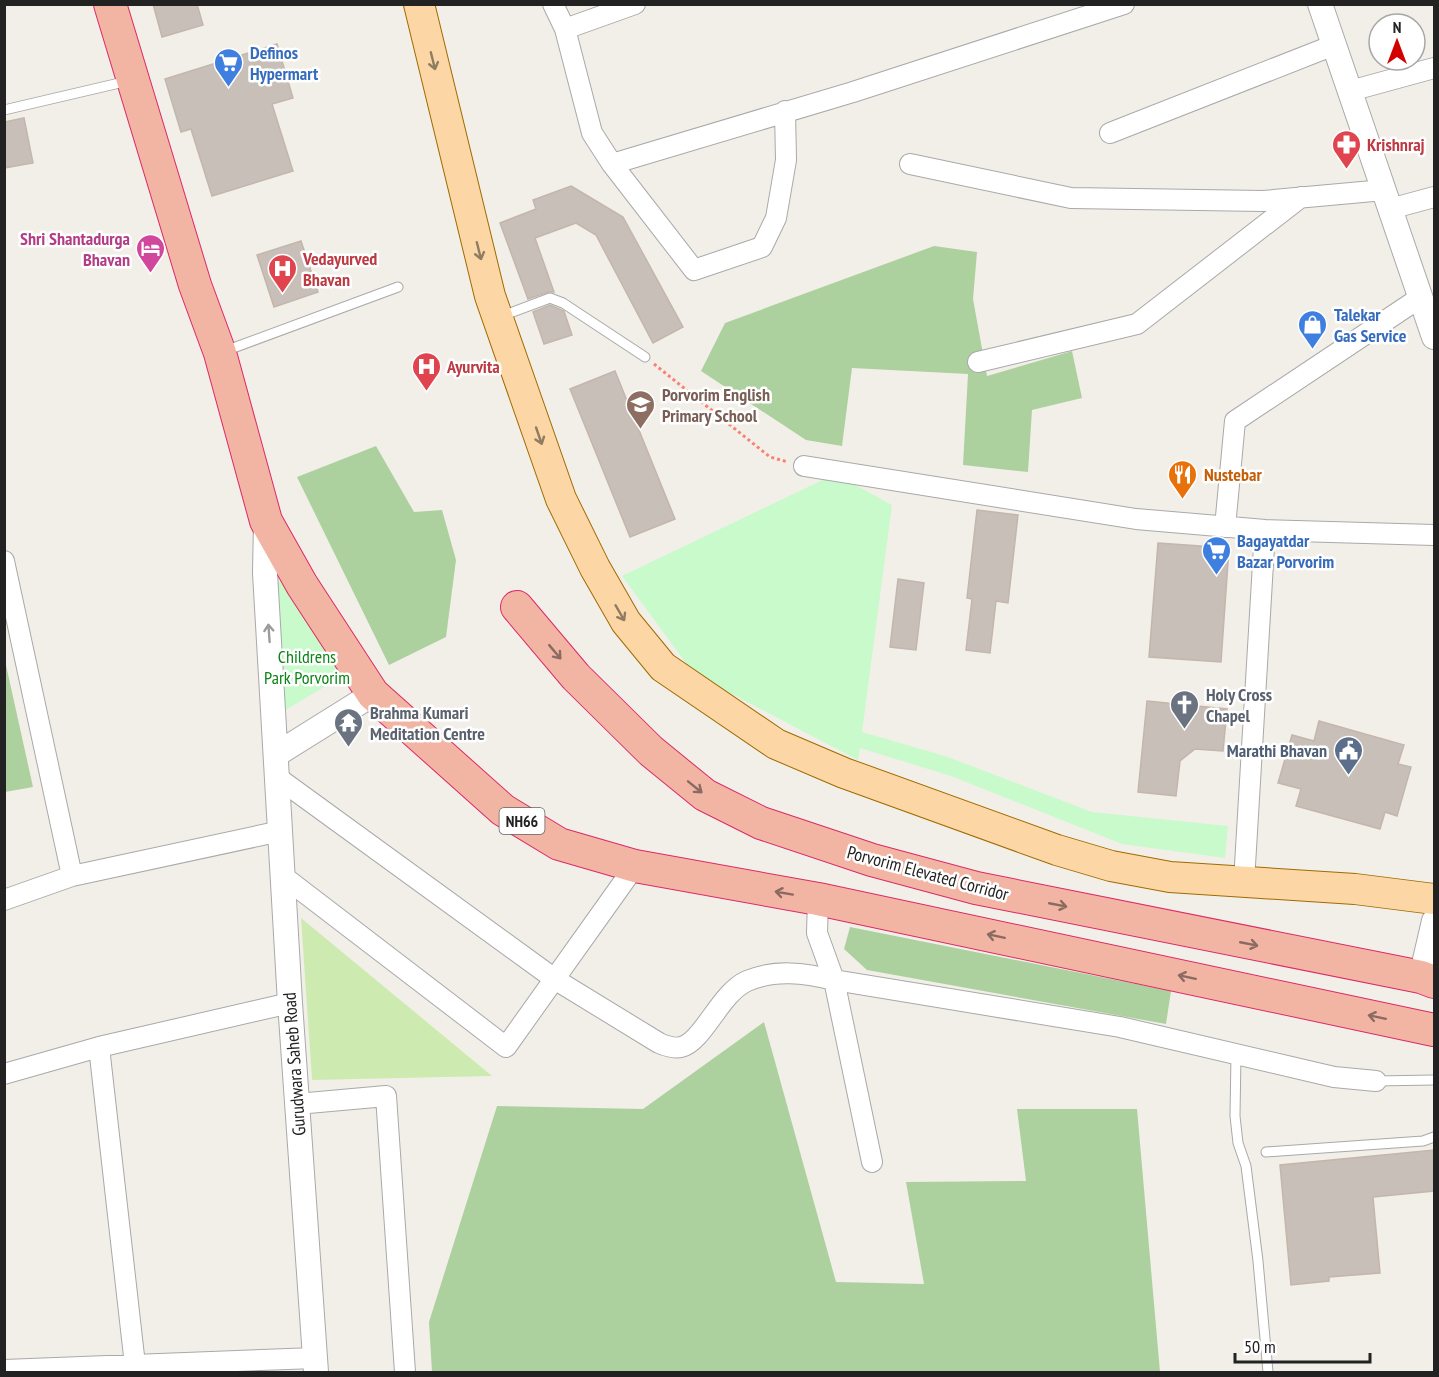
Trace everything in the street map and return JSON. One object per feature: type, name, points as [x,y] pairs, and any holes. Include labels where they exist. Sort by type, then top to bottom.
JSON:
[{"type":"highway","name":"NH66","points":[[110,4],[195,285],[220,353],[266,521],[302,585],[373,694],[503,810],[559,844],[635,866],[818,899],[1434,1030]]},
{"type":"highway","name":"Porvorim Elevated Corridor","points":[[518,607],[576,676],[651,751],[705,795],[761,823],[872,860],[976,888],[1427,980]]},
{"type":"main road","points":[[419,4],[490,296],[561,499],[595,568],[626,622],[663,667],[776,744],[844,773],[1057,850],[1111,866],[1170,877],[1355,889],[1434,899]]},
{"type":"street","points":[[553,4],[565,29],[592,133],[612,164],[694,270],[762,247],[776,218],[786,160],[785,111]]},
{"type":"street","points":[[565,29],[635,4]]},
{"type":"street","points":[[612,164],[853,92],[1125,4]]},
{"type":"street","points":[[1320,4],[1434,337]]},
{"type":"street","points":[[1110,133],[1334,45]]},
{"type":"street","points":[[1350,91],[1434,68]]},
{"type":"street","points":[[910,164],[1071,198],[1263,201],[1301,197],[1387,199],[1434,197]]},
{"type":"street","points":[[978,363],[1137,324],[1301,197]]},
{"type":"street","points":[[1225,527],[1235,421],[1420,297]]},
{"type":"street","points":[[804,466],[1136,519],[1264,530],[1434,535]]},
{"type":"street","name":"Gurudwara Saheb Road","points":[[266,521],[265,573],[278,766],[290,1004],[316,1365]]},
{"type":"street","points":[[1244,882],[1264,530]]},
{"type":"street","points":[[4,561],[72,876]]},
{"type":"street","points":[[373,694],[278,766],[556,980],[659,1043],[670,1047],[682,1047],[694,1039],[727,995],[746,982],[773,975],[803,973],[1120,1027],[1334,1077],[1376,1081]]},
{"type":"street","points":[[4,900],[72,876],[281,831]]},
{"type":"street","points":[[284,877],[506,1047],[556,980],[635,866]]},
{"type":"street","points":[[818,899],[817,933],[834,980],[872,1162]]},
{"type":"street","points":[[1427,980],[1434,921]]},
{"type":"street","points":[[4,1074],[99,1047],[290,1004]]},
{"type":"street","points":[[99,1047],[135,1365]]},
{"type":"street","points":[[297,1104],[386,1096],[405,1372]]},
{"type":"street","points":[[4,1370],[135,1365],[187,1367],[316,1365]]},
{"type":"lane","points":[[4,110],[133,80]]},
{"type":"lane","points":[[220,353],[398,287]]},
{"type":"lane","points":[[497,318],[550,298],[563,303],[645,357]]},
{"type":"lane","points":[[1236,1054],[1235,1116],[1238,1143],[1246,1166],[1258,1261],[1268,1372]]},
{"type":"lane","points":[[1376,1081],[1434,1080]]},
{"type":"lane","points":[[1266,1152],[1423,1141],[1434,1137]]},
{"type":"path","points":[[645,357],[770,457],[804,466]]},
{"type":"green space","points":[[934,246],[977,252],[973,299],[987,376],[1072,351],[1082,398],[1032,410],[1028,472],[963,465],[968,374],[852,368],[842,446],[806,440],[701,371],[725,323]]},
{"type":"green space","points":[[376,446],[414,512],[442,510],[456,560],[446,637],[389,665],[297,477]]},
{"type":"green space","points":[[835,474],[892,505],[862,732],[945,756],[1092,812],[1228,826],[1225,858],[1122,844],[951,776],[860,748],[858,760],[694,674],[622,576]]},
{"type":"green space","name":"Childrens Park Porvorim","points":[[287,579],[338,669],[334,681],[284,711],[273,584]]},
{"type":"green space","points":[[4,656],[33,787],[5,792],[4,792]]},
{"type":"green space","points":[[301,918],[492,1076],[312,1080]]},
{"type":"green space","points":[[850,927],[1171,991],[1166,1024],[867,970],[844,949]]},
{"type":"green space","points":[[764,1022],[836,1282],[924,1284],[906,1182],[1026,1181],[1017,1109],[1137,1109],[1160,1372],[432,1372],[429,1322],[497,1106],[643,1109]]},
{"type":"building","points":[[153,4],[197,4],[203,25],[162,37]]},
{"type":"building","points":[[277,44],[293,98],[272,104],[293,171],[212,196],[191,129],[181,132],[165,79]]},
{"type":"building","points":[[24,118],[33,163],[4,168],[4,122]]},
{"type":"building","points":[[571,186],[623,217],[683,327],[653,343],[596,235],[576,223],[535,238],[554,292],[528,299],[500,223],[536,209],[533,200]]},
{"type":"building","points":[[301,241],[318,292],[274,307],[257,255]]},
{"type":"building","points":[[550,305],[564,311],[572,335],[544,344],[533,312]]},
{"type":"building","points":[[615,371],[675,519],[630,537],[570,389]]},
{"type":"building","points":[[977,510],[1018,515],[1008,603],[996,601],[990,653],[966,650],[972,599],[967,598]]},
{"type":"building","points":[[1158,543],[1229,548],[1221,662],[1149,657]]},
{"type":"building","points":[[898,579],[924,583],[916,650],[890,647]]},
{"type":"building","name":"Holy Cross Chapel","points":[[1147,701],[1227,709],[1223,751],[1195,749],[1180,761],[1176,796],[1138,792]]},
{"type":"building","points":[[1319,721],[1404,745],[1398,764],[1411,767],[1397,816],[1385,812],[1380,829],[1296,806],[1301,789],[1278,783],[1292,735],[1314,741]]},
{"type":"building","points":[[1434,1150],[1434,1191],[1373,1197],[1380,1273],[1329,1277],[1329,1281],[1291,1285],[1280,1165]]},
{"type":"place","name":"Definos Hypermart","points":[[229,88]]},
{"type":"place","name":"Krishnraj","points":[[1346,170]]},
{"type":"place","name":"Shri Shantadurga Bhavan","points":[[151,274]]},
{"type":"place","name":"Vedayurved Bhavan","points":[[282,294]]},
{"type":"place","name":"Talekar Gas Service","points":[[1313,350]]},
{"type":"place","name":"Ayurvita","points":[[426,392]]},
{"type":"place","name":"Porvorim English Primary School","points":[[641,430]]},
{"type":"place","name":"Nustebar","points":[[1183,500]]},
{"type":"place","name":"Bagayatdar Bazar Porvorim","points":[[1216,576]]},
{"type":"place","name":"Holy Cross Chapel","points":[[1185,730]]},
{"type":"place","name":"Brahma Kumari Meditation Centre","points":[[349,748]]},
{"type":"place","name":"Marathi Bhavan","points":[[1348,776]]}]
